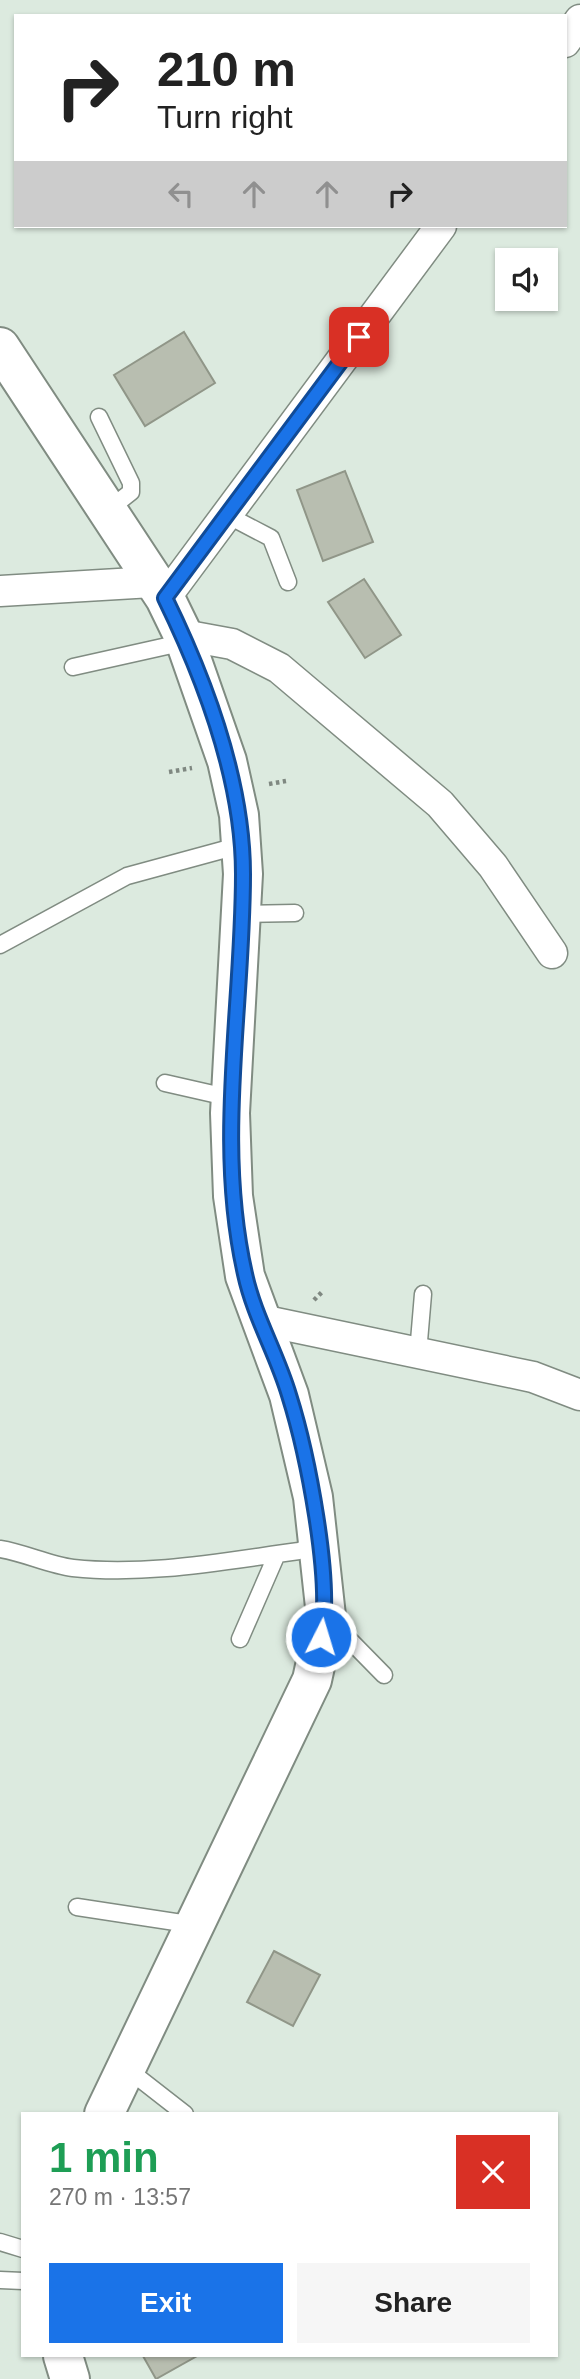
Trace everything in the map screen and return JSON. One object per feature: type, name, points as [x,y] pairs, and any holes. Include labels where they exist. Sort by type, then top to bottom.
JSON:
[{"type":"street","points":[[567,39],[580,20]]},
{"type":"street","points":[[0,591],[159,590],[227,515],[440,228]]},
{"type":"street","points":[[0,347],[159,590],[184,638],[227,761],[239,815],[241,845],[241,914],[231,1098],[233,1196],[245,1276],[289,1395],[313,1497],[326,1616],[312,1681],[105,2112]]},
{"type":"street","points":[[184,638],[232,644],[279,668],[440,804],[493,866],[552,953]]},
{"type":"street","points":[[261,1320],[533,1377],[580,1395]]},
{"type":"street","points":[[63,2357],[70,2379]]},
{"type":"lane","points":[[99,417],[131,483],[131,492],[106,511]]},
{"type":"lane","points":[[227,515],[271,538],[288,582]]},
{"type":"lane","points":[[73,667],[184,638]]},
{"type":"lane","points":[[0,945],[127,876],[241,845]]},
{"type":"lane","points":[[241,914],[296,913]]},
{"type":"lane","points":[[165,1083],[231,1098]]},
{"type":"lane","points":[[418,1353],[423,1294]]},
{"type":"lane","points":[[0,1549],[25,1553],[69,1568],[132,1572],[277,1553],[318,1543]]},
{"type":"lane","points":[[240,1639],[277,1553]]},
{"type":"lane","points":[[326,1616],[384,1675]]},
{"type":"lane","points":[[77,1907],[195,1924]]},
{"type":"lane","points":[[126,2068],[182,2112]]},
{"type":"lane","points":[[0,2242],[21,2248]]},
{"type":"lane","points":[[0,2280],[21,2281]]},
{"type":"building","points":[[184,332],[215,383],[145,426],[114,375]]},
{"type":"building","points":[[345,471],[373,542],[323,561],[297,490]]},
{"type":"building","points":[[364,579],[401,635],[365,658],[328,602]]},
{"type":"building","points":[[274,1951],[320,1975],[293,2026],[247,2002]]},
{"type":"building","points":[[144,2357],[195,2357],[156,2379]]},
{"type":"route","points":[[321,1637],[326,1616],[313,1497],[289,1395],[245,1276],[233,1196],[230,1113],[243,874],[239,815],[227,761],[183,635],[165,598],[359,337]]}]
